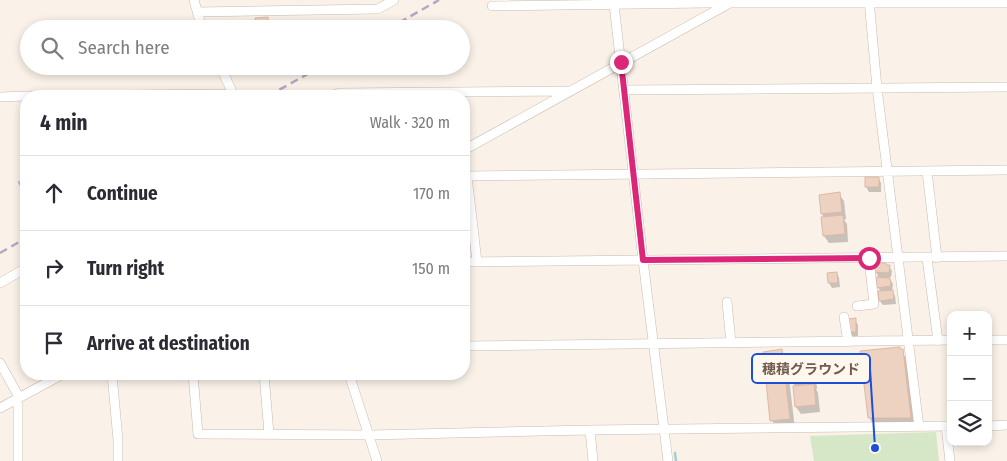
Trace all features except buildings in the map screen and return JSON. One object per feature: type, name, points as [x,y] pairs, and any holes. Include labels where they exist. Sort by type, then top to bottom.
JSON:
[{"type":"street","points":[[194,0],[199,20]]},
{"type":"street","points":[[197,12],[378,9],[394,0]]},
{"type":"street","points":[[492,6],[642,2],[1007,3]]},
{"type":"street","points":[[470,147],[732,2]]},
{"type":"street","points":[[869,2],[919,427]]},
{"type":"street","points":[[614,4],[668,461]]},
{"type":"street","points":[[224,75],[232,90]]},
{"type":"street","points":[[624,90],[1007,86]]},
{"type":"street","points":[[470,91],[570,90]]},
{"type":"street","points":[[0,96],[20,96]]},
{"type":"street","points":[[470,176],[1007,170]]},
{"type":"street","points":[[927,171],[938,258]]},
{"type":"street","points":[[470,212],[477,262]]},
{"type":"street","points":[[470,262],[1007,256]]},
{"type":"street","points":[[857,306],[874,304],[869,258]]},
{"type":"street","points":[[927,258],[938,341]]},
{"type":"street","points":[[0,283],[20,271]]},
{"type":"street","points":[[727,302],[731,343]]},
{"type":"street","points":[[844,317],[848,342]]},
{"type":"street","points":[[470,346],[947,340]]},
{"type":"street","points":[[992,340],[1007,340]]},
{"type":"street","points":[[0,363],[17,398],[18,461]]},
{"type":"street","points":[[0,408],[51,380]]},
{"type":"street","points":[[113,380],[118,461]]},
{"type":"street","points":[[193,380],[198,434],[370,435],[590,430],[947,426]]},
{"type":"street","points":[[264,380],[269,434]]},
{"type":"street","points":[[351,380],[377,461]]},
{"type":"street","points":[[992,426],[1007,425]]},
{"type":"street","points":[[590,430],[593,461]]},
{"type":"street","points":[[949,446],[950,461]]},
{"type":"green space","points":[[936,432],[939,461],[814,461],[810,436]]},
{"type":"waterway","points":[[675,453],[676,461]]},
{"type":"railway","points":[[404,20],[439,0]]},
{"type":"railway","points":[[279,90],[306,75]]},
{"type":"railway","points":[[0,253],[20,241]]},
{"type":"place","name":"穂積グラウンド","points":[[875,448]]},
{"type":"route","points":[[621,62],[643,260],[869,258]]}]
